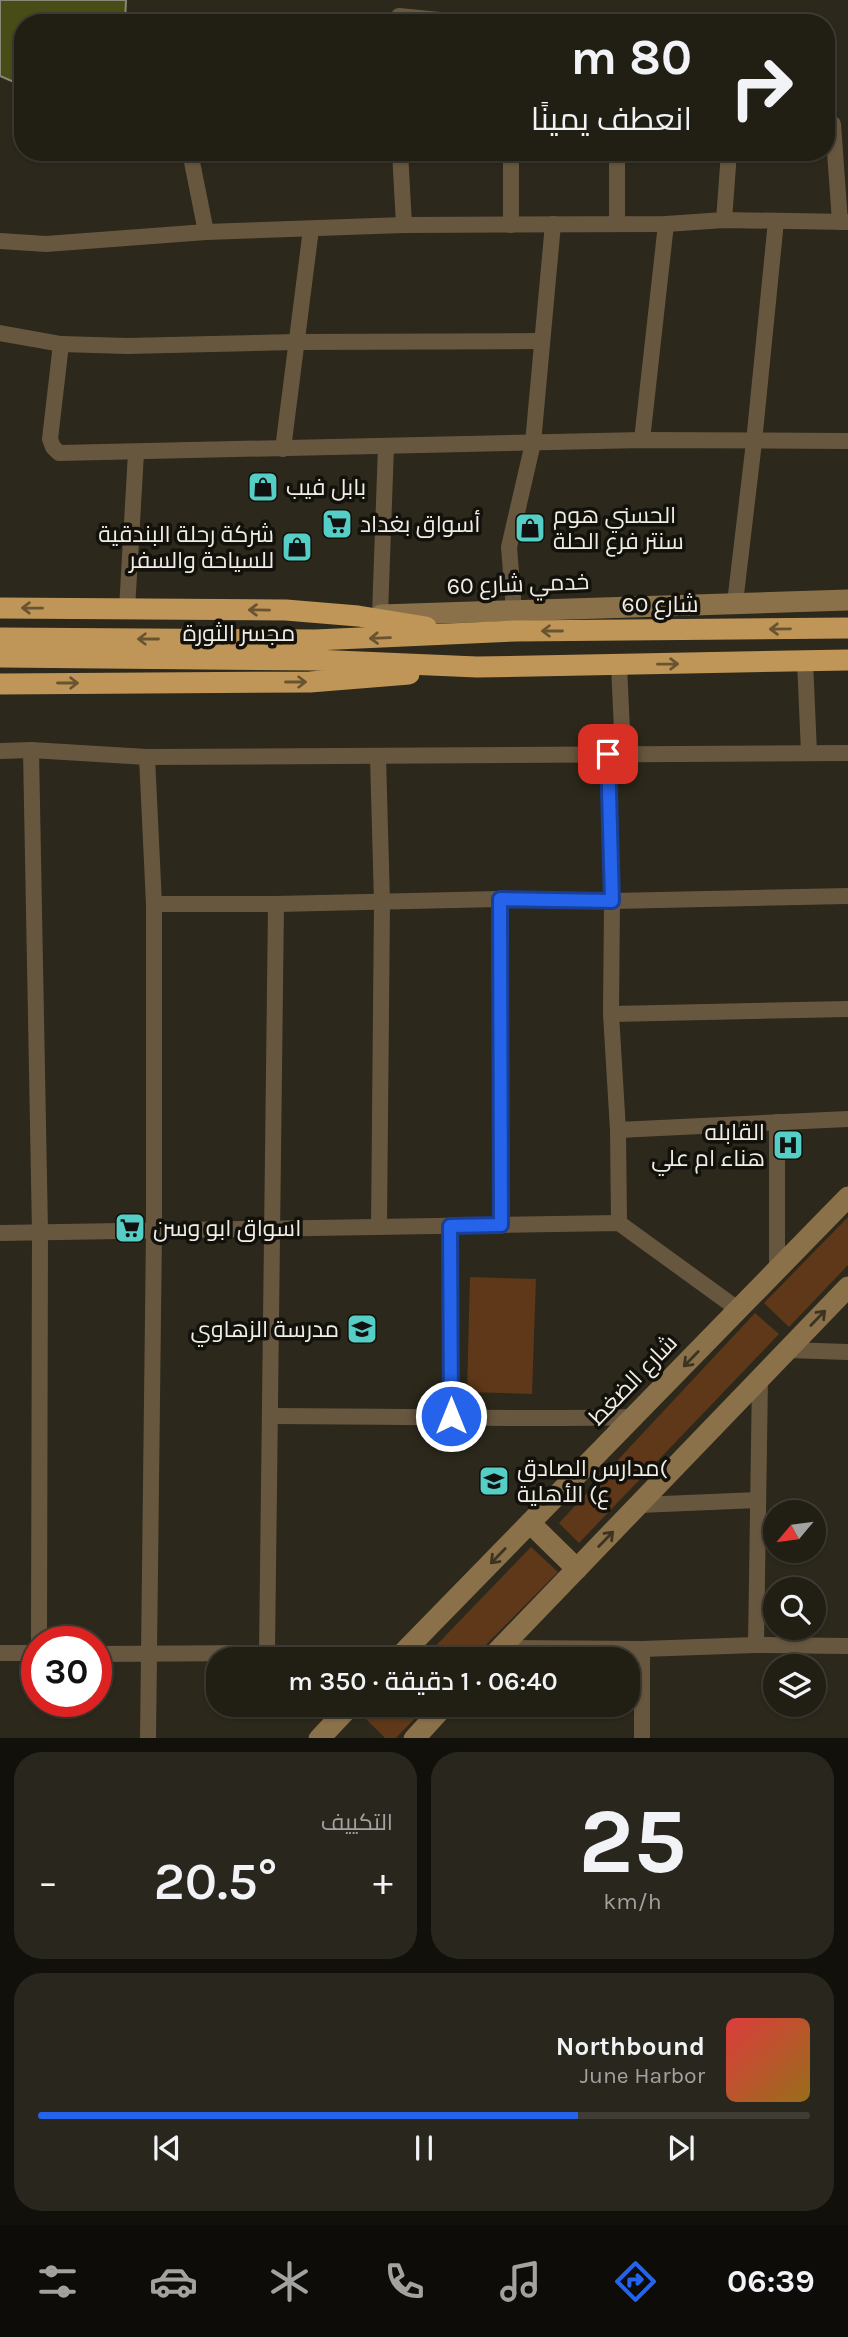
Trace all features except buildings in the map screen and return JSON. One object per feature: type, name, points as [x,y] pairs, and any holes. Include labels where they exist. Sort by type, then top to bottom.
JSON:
[{"type":"highway","points":[[0,608],[286,610],[358,615],[473,634]]},
{"type":"highway","name":"شارع 60","points":[[473,634],[516,631],[848,628]]},
{"type":"highway","name":"مجسر الثورة","points":[[0,657],[314,650],[473,634]]},
{"type":"highway","name":"مجسر الثورة","points":[[0,638],[314,650],[477,667]]},
{"type":"highway","points":[[0,684],[310,682],[370,679],[477,667],[848,660]]},
{"type":"street","points":[[0,241],[46,244],[206,232],[404,225],[666,224],[724,220],[844,222],[835,142]]},
{"type":"street","points":[[192,161],[206,232]]},
{"type":"street","points":[[400,161],[404,225]]},
{"type":"street","points":[[511,161],[511,225]]},
{"type":"street","points":[[617,161],[617,224]]},
{"type":"street","points":[[724,220],[728,161]]},
{"type":"street","points":[[735,603],[776,221]]},
{"type":"street","points":[[514,611],[509,548],[533,443],[553,224]]},
{"type":"street","points":[[642,440],[666,224]]},
{"type":"street","points":[[283,449],[311,229]]},
{"type":"street","points":[[0,333],[61,344],[127,346],[542,341]]},
{"type":"street","points":[[61,344],[50,439],[53,447],[60,453],[642,440],[848,441]]},
{"type":"street","points":[[380,615],[386,446]]},
{"type":"street","points":[[127,609],[136,453]]},
{"type":"street","name":"خدمي شارع 60","points":[[358,615],[848,600]]},
{"type":"street","points":[[805,661],[809,752]]},
{"type":"street","points":[[619,665],[611,1014],[618,1130],[619,1223]]},
{"type":"street","points":[[0,751],[32,750],[147,757],[848,752]]},
{"type":"street","points":[[32,750],[40,1233],[39,1626]]},
{"type":"street","points":[[147,757],[154,904],[148,1738]]},
{"type":"street","points":[[378,757],[382,902],[379,1227]]},
{"type":"street","points":[[154,904],[500,899],[612,901],[848,896]]},
{"type":"street","points":[[500,899],[501,1225]]},
{"type":"street","points":[[270,1647],[276,904]]},
{"type":"street","points":[[611,1014],[848,1009]]},
{"type":"street","points":[[618,1130],[848,1119]]},
{"type":"street","points":[[777,1122],[777,1270]]},
{"type":"street","name":"شارع الضغط","points":[[409,1647],[848,1197]]},
{"type":"street","points":[[0,1233],[619,1223],[739,1310]]},
{"type":"street","points":[[450,1226],[451,1416]]},
{"type":"street","points":[[502,1647],[848,1287]]},
{"type":"street","points":[[788,1350],[848,1352]]},
{"type":"street","points":[[756,1645],[760,1378]]},
{"type":"street","points":[[270,1416],[542,1419],[634,1417]]},
{"type":"street","points":[[639,1505],[758,1500]]},
{"type":"street","points":[[530,1523],[577,1569]]},
{"type":"street","points":[[642,1738],[642,1650],[756,1645],[848,1646]]},
{"type":"street","points":[[0,1653],[21,1653]]},
{"type":"street","points":[[112,1654],[206,1655]]},
{"type":"street","points":[[319,1738],[333,1717]]},
{"type":"street","points":[[414,1738],[434,1717]]},
{"type":"shaded area","points":[[848,1217],[848,1265],[789,1327],[764,1303]]},
{"type":"shaded area","points":[[470,1277],[536,1279],[532,1394],[467,1392]]},
{"type":"shaded area","points":[[755,1313],[779,1334],[579,1543],[559,1523]]},
{"type":"shaded area","points":[[531,1547],[558,1572],[484,1647],[435,1647]]},
{"type":"shaded area","points":[[416,1717],[396,1738],[385,1738],[365,1718]]},
{"type":"place","name":"بابل فيب","points":[[263,487]]},
{"type":"place","name":"أسواق بغداد","points":[[337,524]]},
{"type":"place","name":"الحسني هوم سنتر فرع الحلة","points":[[530,528]]},
{"type":"place","name":"شركة رحلة البندقية للسياحة والسفر","points":[[297,547]]},
{"type":"place","name":"القابله هناء ام علي","points":[[788,1145]]},
{"type":"place","name":"اسواق ابو وسن","points":[[130,1228]]},
{"type":"place","name":"مدرسة الزهاوي","points":[[362,1329]]},
{"type":"place","name":"مدارس الصادق( ع) الأهلية","points":[[494,1481]]},
{"type":"route","points":[[451,1416],[450,1226],[501,1225],[500,899],[612,901],[608,754]]}]
